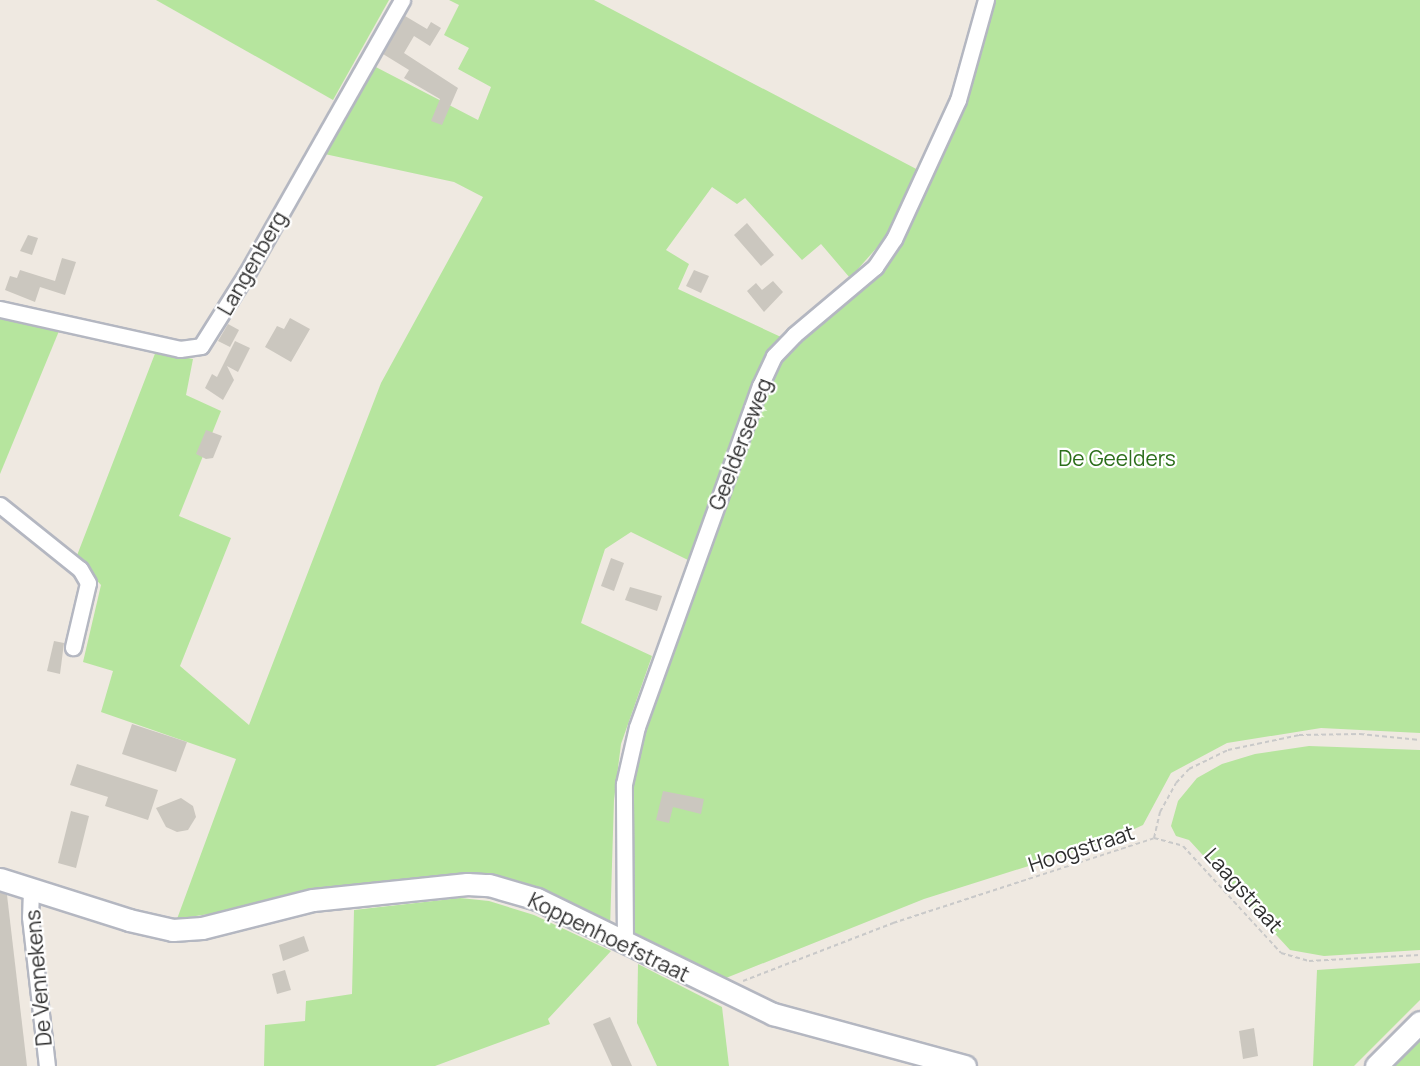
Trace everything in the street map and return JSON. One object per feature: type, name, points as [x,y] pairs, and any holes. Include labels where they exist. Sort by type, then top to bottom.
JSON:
[{"type":"street","name":"Langenberg","points":[[0,309],[180,349],[201,346],[247,273],[402,0]]},
{"type":"street","name":"Geelderseweg","points":[[625,944],[624,784],[637,727],[759,386],[774,356],[787,342],[854,289],[876,267],[894,239],[958,100],[986,0]]},
{"type":"street","points":[[0,505],[80,568],[88,583],[73,647]]},
{"type":"street","name":"Koppenhoefstraat","points":[[0,879],[150,926],[190,930],[313,900],[467,884],[489,885],[537,899],[719,991],[773,1014],[965,1066]]},
{"type":"street","name":"De Vennekens","points":[[31,890],[30,917],[47,1066]]},
{"type":"street","points":[[1376,1066],[1420,1022]]},
{"type":"path","name":"Hoogstraat","points":[[719,991],[893,923],[1154,838],[1160,812],[1176,783],[1190,769],[1228,750],[1299,735],[1360,734],[1420,740]]},
{"type":"path","name":"Laagstraat","points":[[1154,838],[1183,846],[1281,953],[1309,961],[1420,955]]},
{"type":"green space","points":[[156,0],[389,0],[333,100]]},
{"type":"green space","points":[[449,0],[594,0],[922,172],[888,235],[850,278],[821,244],[802,260],[745,198],[737,204],[712,187],[666,250],[689,264],[678,289],[781,337],[769,349],[754,379],[688,560],[631,532],[605,549],[581,623],[652,656],[621,744],[614,800],[610,929],[515,888],[328,895],[177,919],[236,759],[101,712],[113,671],[83,662],[101,585],[76,558],[156,351],[193,359],[186,395],[221,411],[179,516],[231,538],[180,666],[249,725],[381,383],[483,197],[454,182],[320,153],[370,64],[478,120],[491,87],[458,69],[469,48],[444,35],[459,5]]},
{"type":"green space","name":"De Geelders","points":[[989,0],[1420,0],[1420,733],[1321,728],[1227,743],[1171,773],[1143,825],[1108,841],[924,899],[721,980],[629,935],[627,786],[640,728],[777,360],[899,239]]},
{"type":"green space","points":[[0,319],[59,331],[0,474]]},
{"type":"green space","points":[[1309,746],[1420,750],[1420,950],[1324,956],[1290,950],[1189,840],[1176,836],[1171,826],[1178,801],[1197,778],[1222,764],[1255,754]]},
{"type":"green space","points":[[460,898],[489,901],[534,915],[611,951],[548,1019],[550,1024],[435,1066],[264,1066],[265,1025],[305,1021],[306,1001],[352,994],[354,910]]},
{"type":"green space","points":[[1420,963],[1420,1000],[1354,1066],[1313,1066],[1317,970]]},
{"type":"green space","points":[[638,964],[722,1007],[729,1066],[657,1066],[637,1023]]},
{"type":"green space","points":[[1420,1034],[1420,1066],[1391,1066]]},
{"type":"building","points":[[405,16],[427,29],[431,22],[441,28],[430,46],[414,36],[404,53],[458,88],[442,125],[431,121],[440,99],[404,78],[409,70],[383,54]]},
{"type":"building","points":[[747,223],[774,255],[761,266],[734,235]]},
{"type":"building","points":[[28,235],[38,238],[32,255],[20,251]]},
{"type":"building","points":[[62,258],[76,262],[65,295],[40,287],[35,302],[5,290],[10,276],[17,278],[20,270],[55,281]]},
{"type":"building","points":[[694,270],[709,276],[701,293],[686,286]]},
{"type":"building","points":[[773,281],[783,292],[764,312],[747,291],[756,283],[762,290]]},
{"type":"building","points":[[290,318],[310,329],[291,362],[265,347],[277,326],[284,329]]},
{"type":"building","points":[[228,324],[239,330],[230,347],[218,341]]},
{"type":"building","points":[[235,341],[250,348],[238,372],[227,366],[234,380],[223,400],[205,388],[212,374],[217,377]]},
{"type":"building","points":[[206,430],[222,436],[213,458],[206,459],[196,454]]},
{"type":"building","points":[[611,558],[624,563],[614,591],[601,586]]},
{"type":"building","points":[[630,587],[662,596],[657,611],[625,600]]},
{"type":"building","points":[[54,641],[64,643],[60,674],[47,671]]},
{"type":"building","points":[[132,724],[187,742],[176,772],[122,754]]},
{"type":"building","points":[[77,764],[158,790],[148,820],[105,806],[108,797],[70,785]]},
{"type":"building","points":[[663,791],[704,799],[701,814],[673,807],[669,823],[656,820]]},
{"type":"building","points":[[181,798],[193,806],[196,817],[188,830],[177,832],[166,827],[156,808]]},
{"type":"building","points":[[71,811],[89,816],[76,868],[58,863]]},
{"type":"building","points":[[0,892],[7,895],[27,1066],[0,1066]]},
{"type":"building","points":[[304,936],[309,951],[283,961],[279,945]]},
{"type":"building","points":[[285,970],[291,990],[277,994],[272,974]]},
{"type":"building","points":[[610,1017],[632,1066],[612,1066],[593,1024]]},
{"type":"building","points":[[1254,1028],[1258,1056],[1243,1059],[1239,1031]]}]
